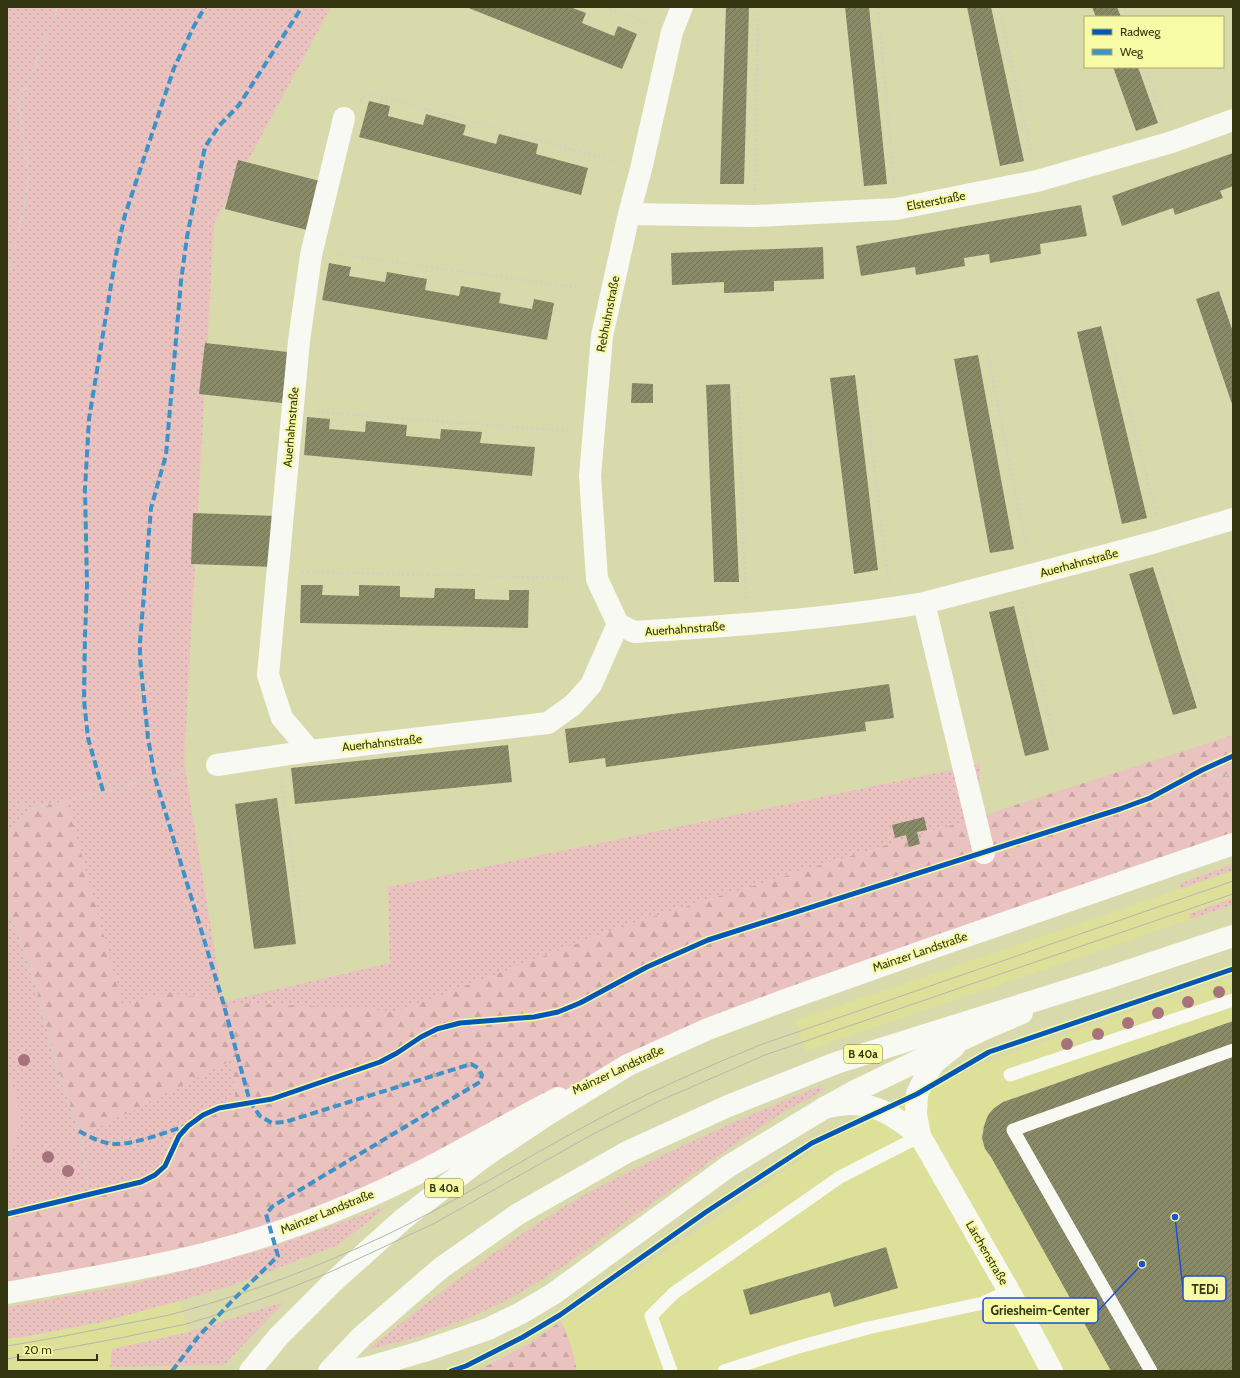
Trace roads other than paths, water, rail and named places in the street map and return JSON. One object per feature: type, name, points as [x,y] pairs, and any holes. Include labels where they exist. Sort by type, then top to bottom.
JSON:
[{"type":"main road","name":"Rebhuhnstraße","points":[[618,624],[597,579],[590,476],[602,336],[672,32],[682,7]]},
{"type":"main road","name":"Auerhahnstraße","points":[[310,751],[282,718],[268,675],[299,341],[307,278],[311,255],[344,118]]},
{"type":"main road","name":"Elsterstraße","points":[[629,214],[755,216],[896,209],[1037,181],[1172,142],[1233,120]]},
{"type":"main road","name":"Auerhahnstraße","points":[[217,765],[310,751],[548,723],[574,705],[591,685],[618,624],[634,632],[747,625],[924,603],[1158,542],[1233,519]]},
{"type":"main road","points":[[924,603],[984,853]]},
{"type":"main road","name":"Mainzer Landstraße","points":[[7,1293],[115,1273],[200,1255],[286,1229],[352,1204],[419,1173],[535,1110],[628,1064],[708,1029],[929,948],[1233,844]]},
{"type":"main road","points":[[348,1371],[370,1367],[424,1352],[488,1329],[521,1313],[553,1294],[729,1166],[853,1092],[980,1031],[1107,978],[1233,936]]},
{"type":"main road","name":"B 40a","points":[[330,1371],[361,1337],[441,1268],[518,1214],[627,1152],[728,1106],[836,1063],[1107,978]]},
{"type":"main road","name":"Lärchenstraße","points":[[980,1031],[948,1051],[934,1063],[926,1075],[917,1094],[916,1114],[920,1136],[1010,1292],[1052,1371]]},
{"type":"main road","name":"B 40a","points":[[250,1371],[279,1336],[334,1281],[402,1220],[482,1158],[548,1114],[628,1064]]},
{"type":"main road","name":"Lärchenstraße","points":[[826,1107],[851,1104],[882,1110],[902,1122],[920,1136]]},
{"type":"lane","points":[[1010,1075],[1233,1000]]},
{"type":"lane","points":[[1152,1371],[1013,1130],[1233,1050]]},
{"type":"lane","points":[[671,1371],[651,1316],[674,1293],[840,1177],[920,1136]]},
{"type":"lane","points":[[724,1371],[795,1348],[868,1328],[983,1303],[1010,1292]]},
{"type":"tram line","points":[[7,1346],[66,1336],[169,1315],[209,1304],[286,1278],[384,1236],[461,1196],[563,1138],[631,1102],[738,1054],[760,1045],[1233,881]]},
{"type":"tram line","points":[[7,1359],[186,1324],[275,1294],[330,1272],[435,1223],[593,1134],[657,1102],[765,1055],[1233,894]]},
{"type":"place","name":"TEDi","points":[[1175,1217]]},
{"type":"place","name":"Griesheim-Center","points":[[1142,1264]]}]
